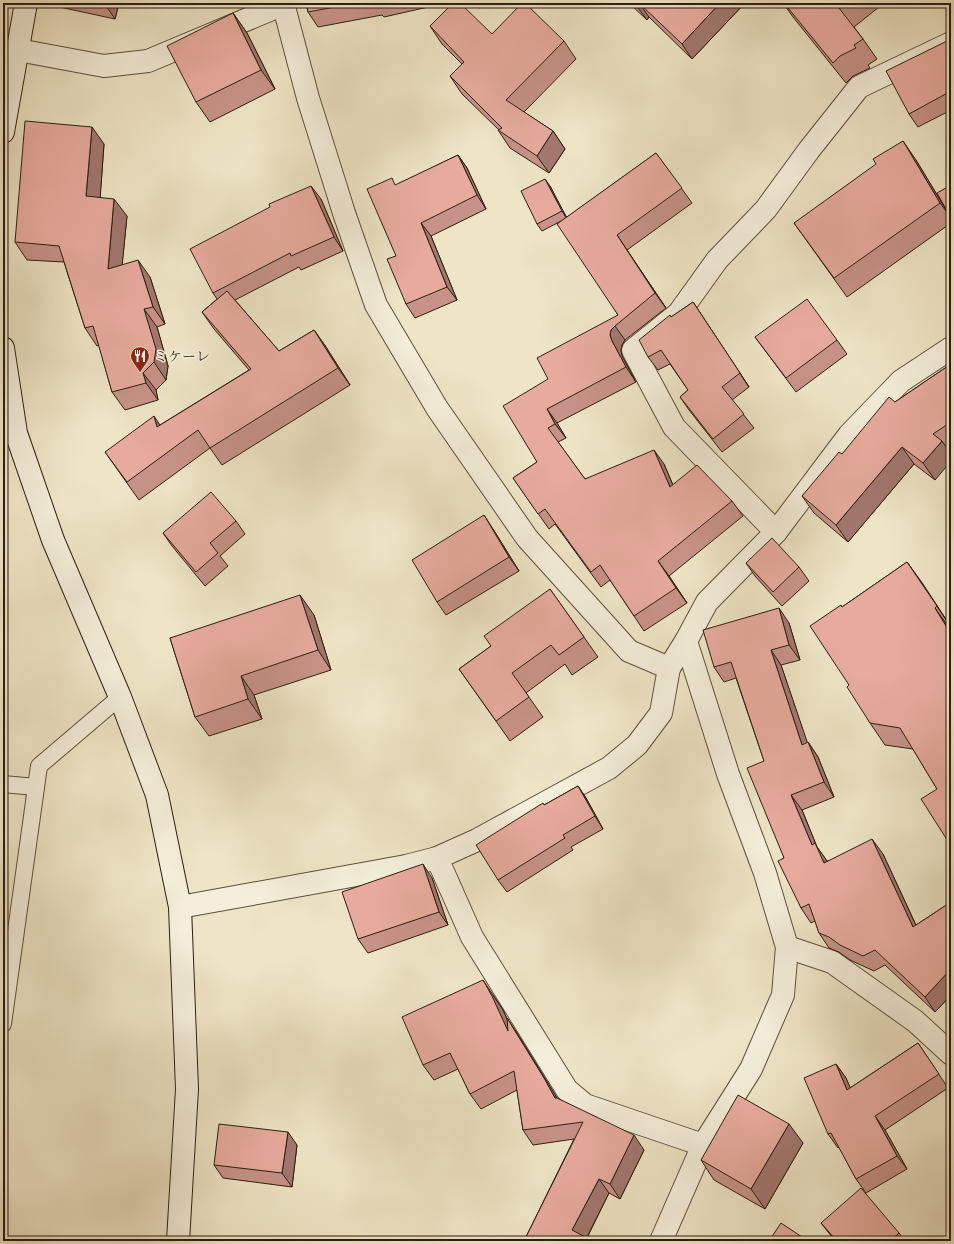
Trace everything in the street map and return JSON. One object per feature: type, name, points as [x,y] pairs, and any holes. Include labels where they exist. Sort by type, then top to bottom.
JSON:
[{"type":"street","points":[[3,132],[26,3]]},
{"type":"street","points":[[18,50],[104,66],[148,61],[284,3],[308,98],[344,213],[376,305],[437,408],[527,538],[629,651],[669,668]]},
{"type":"street","points":[[776,532],[674,427],[633,350],[679,313],[717,260],[766,209],[809,150],[859,87],[951,43]]},
{"type":"street","points":[[3,348],[16,433],[53,540],[120,697],[157,795],[180,907],[187,1089],[178,1241]]},
{"type":"street","points":[[180,907],[406,866],[437,858],[477,840],[609,768],[637,745],[661,713],[669,668],[686,641],[707,602],[776,532],[849,435],[901,381],[951,348]]},
{"type":"street","points":[[661,1241],[704,1145],[751,1068],[783,995],[787,948],[765,873],[728,774],[686,641]]},
{"type":"street","points":[[437,858],[472,937],[567,1090],[585,1105],[704,1145]]},
{"type":"street","points":[[787,948],[832,962],[915,1021],[951,1054]]},
{"type":"lane","points":[[3,1024],[39,766],[120,697]]},
{"type":"lane","points":[[3,784],[36,787]]},
{"type":"building","points":[[94,3],[106,3],[106,6]]},
{"type":"building","points":[[306,3],[356,3],[308,12]]},
{"type":"building","points":[[453,3],[460,3],[492,34],[522,3],[525,3],[564,41],[506,100],[553,131],[537,156],[498,130],[502,128],[450,76],[464,62],[430,26]]},
{"type":"building","points":[[639,3],[720,3],[682,44]]},
{"type":"building","points":[[784,3],[846,3],[839,8],[863,39],[854,45],[856,48],[840,56],[833,63]]},
{"type":"building","points":[[233,13],[261,70],[196,102],[167,46]]},
{"type":"building","points":[[951,37],[951,91],[909,114],[886,71],[947,41]]},
{"type":"building","points":[[25,121],[92,127],[86,196],[114,199],[108,269],[138,260],[153,307],[144,309],[156,349],[154,362],[143,373],[146,383],[112,392],[93,326],[85,328],[59,246],[15,242]]},
{"type":"building","points":[[903,141],[940,203],[834,278],[794,223],[876,164],[873,159]]},
{"type":"building","points":[[656,153],[682,188],[617,235],[655,293],[611,330],[610,335],[612,341],[626,367],[547,409],[555,424],[548,428],[585,479],[654,450],[670,487],[697,465],[732,501],[658,561],[676,588],[634,616],[600,565],[591,572],[545,509],[538,514],[513,478],[537,462],[503,406],[548,379],[537,358],[618,315],[557,224]]},
{"type":"building","points":[[458,155],[477,195],[421,223],[447,287],[406,304],[387,259],[396,256],[367,189],[392,178],[395,185]]},
{"type":"building","points":[[545,179],[562,211],[537,224],[521,191]]},
{"type":"building","points":[[951,185],[951,218],[937,193]]},
{"type":"building","points":[[311,186],[334,237],[291,256],[290,253],[213,293],[190,249],[270,207],[269,204]]},
{"type":"building","points":[[227,291],[279,351],[314,330],[338,368],[210,448],[198,430],[127,482],[105,452],[154,416],[157,427],[251,369],[202,312]]},
{"type":"building","points":[[807,299],[837,340],[786,378],[755,337]]},
{"type":"building","points":[[693,302],[740,373],[722,387],[744,414],[713,439],[680,397],[688,390],[661,350],[648,357],[639,340],[670,315],[671,317]]},
{"type":"building","points":[[951,364],[951,422],[933,434],[942,441],[923,463],[902,447],[836,525],[802,496],[839,452],[842,454],[889,397],[895,402]]},
{"type":"building","points":[[211,492],[236,521],[210,543],[218,553],[196,572],[163,533]]},
{"type":"building","points":[[484,515],[509,557],[437,602],[412,560]]},
{"type":"building","points":[[772,538],[799,567],[773,592],[746,563]]},
{"type":"building","points":[[907,562],[937,606],[935,608],[951,634],[951,846],[921,799],[937,789],[900,728],[870,723],[847,687],[849,685],[810,626],[841,605],[842,607]]},
{"type":"building","points":[[550,589],[584,637],[559,655],[551,645],[512,673],[529,697],[496,721],[459,669],[491,646],[484,636]]},
{"type":"building","points":[[300,595],[318,650],[241,676],[248,699],[195,717],[170,638]]},
{"type":"building","points":[[779,608],[789,645],[771,650],[802,745],[808,742],[824,782],[791,795],[812,845],[815,843],[824,863],[872,839],[913,927],[951,902],[951,971],[950,970],[925,997],[875,950],[863,956],[819,933],[809,904],[801,908],[778,861],[784,858],[747,768],[764,761],[731,662],[714,667],[703,630]]},
{"type":"building","points":[[578,786],[595,816],[563,835],[565,838],[498,880],[476,845],[543,803],[544,805]]},
{"type":"building","points":[[423,864],[439,912],[358,939],[342,892]]},
{"type":"building","points":[[483,980],[508,1031],[507,1018],[555,1098],[634,1135],[610,1184],[599,1179],[572,1230],[593,1241],[524,1241],[583,1122],[523,1130],[514,1071],[470,1094],[450,1053],[423,1065],[402,1017]]},
{"type":"building","points":[[918,1043],[939,1074],[875,1116],[897,1156],[856,1179],[831,1133],[828,1134],[804,1078],[836,1064],[847,1090]]},
{"type":"building","points":[[738,1095],[789,1124],[751,1189],[701,1160]]},
{"type":"building","points":[[219,1124],[288,1132],[282,1173],[214,1165]]},
{"type":"building","points":[[861,1188],[899,1233],[890,1241],[837,1241],[821,1223]]},
{"type":"building","points":[[781,1223],[808,1241],[769,1241]]},
{"type":"place","name":"ミケーレ","points":[[140,373]]}]
